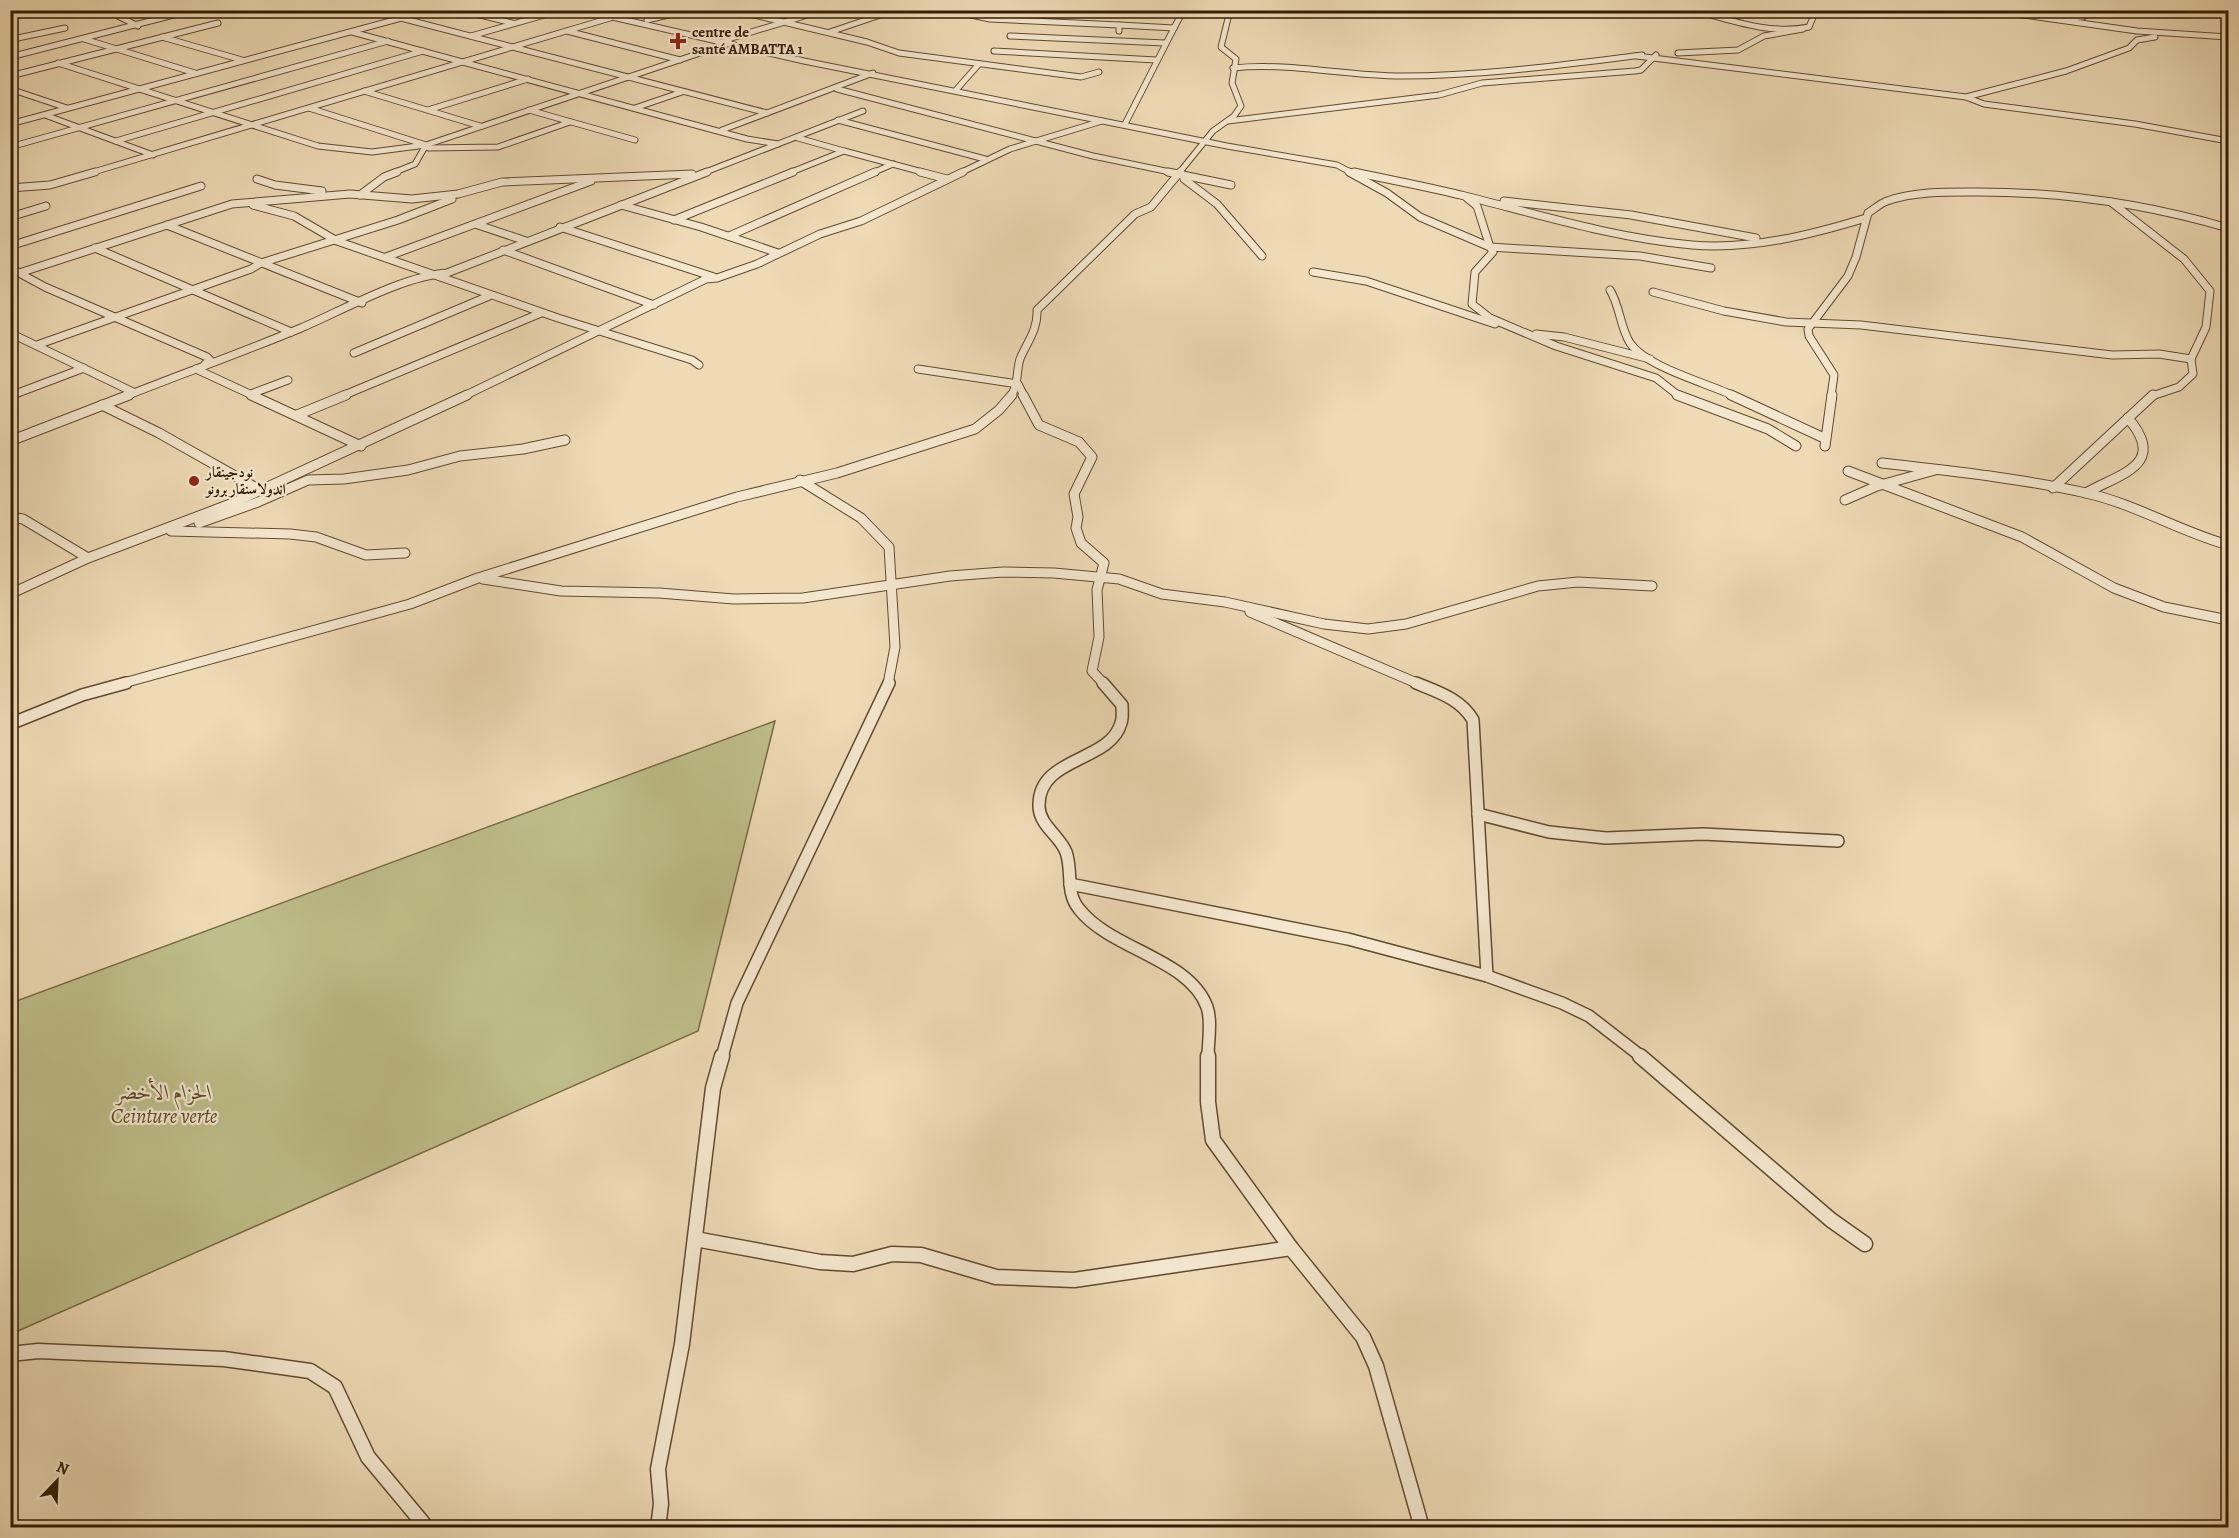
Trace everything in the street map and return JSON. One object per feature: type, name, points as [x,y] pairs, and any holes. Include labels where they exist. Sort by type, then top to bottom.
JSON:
[{"type":"street","points":[[10,17],[47,10]]},
{"type":"street","points":[[106,10],[139,26]]},
{"type":"street","points":[[10,57],[139,26],[193,10]]},
{"type":"street","points":[[370,10],[767,113]]},
{"type":"street","points":[[10,124],[430,10]]},
{"type":"street","points":[[460,10],[515,24]]},
{"type":"street","points":[[471,36],[562,10]]},
{"type":"street","points":[[582,10],[804,61],[1337,165],[1354,172],[1465,196],[1563,223],[1642,238],[1692,245],[1731,245],[1827,232],[1866,218]]},
{"type":"street","points":[[626,19],[655,20],[689,10]]},
{"type":"street","points":[[733,10],[867,42],[898,53],[1081,77],[1099,72]]},
{"type":"street","points":[[749,14],[759,10]]},
{"type":"street","points":[[713,39],[732,40],[824,10]]},
{"type":"street","points":[[829,33],[895,10]]},
{"type":"street","points":[[947,10],[969,17],[1000,20],[1119,28],[1174,28]]},
{"type":"street","points":[[1125,124],[1156,60],[1183,12],[1129,10]]},
{"type":"street","points":[[10,724],[82,695],[354,621],[410,604],[478,578],[737,497],[800,480],[837,473],[964,434],[990,419],[1012,395],[1018,384],[1019,361],[1039,322],[1037,310],[1135,214],[1151,207],[1213,131],[1227,121],[1241,106],[1232,83],[1236,59],[1221,47],[1230,10]]},
{"type":"street","points":[[1696,11],[1713,10]]},
{"type":"street","points":[[1785,10],[1825,13],[1906,10]]},
{"type":"street","points":[[1938,10],[2000,13],[2176,34],[2229,37]]},
{"type":"street","points":[[1989,10],[2000,13]]},
{"type":"street","points":[[2028,17],[2083,17],[2096,10]]},
{"type":"street","points":[[1696,11],[1740,23],[1803,29]]},
{"type":"street","points":[[1233,68],[1262,65],[1358,75],[1402,76],[1516,71],[1637,56],[1728,52],[1749,46],[1764,36],[1787,34],[1803,29],[1810,26],[1814,15],[1825,13]]},
{"type":"street","points":[[1000,20],[1013,15]]},
{"type":"street","points":[[10,188],[50,185],[613,17]]},
{"type":"street","points":[[10,76],[218,23]]},
{"type":"street","points":[[12,38],[65,28]]},
{"type":"street","points":[[565,31],[681,60]]},
{"type":"street","points":[[352,32],[722,130],[747,139],[778,144]]},
{"type":"street","points":[[1966,98],[2066,71],[2112,52],[2129,48],[2137,40],[2176,34]]},
{"type":"street","points":[[1010,36],[1165,43]]},
{"type":"street","points":[[162,37],[245,61]]},
{"type":"street","points":[[12,38],[38,50]]},
{"type":"street","points":[[84,39],[195,73]]},
{"type":"street","points":[[10,147],[388,41]]},
{"type":"street","points":[[307,108],[425,147],[730,43]]},
{"type":"street","points":[[10,46],[21,44]]},
{"type":"street","points":[[116,141],[423,51]]},
{"type":"street","points":[[994,51],[1156,60]]},
{"type":"street","points":[[1656,56],[1966,98],[1984,104],[2135,124],[2229,141]]},
{"type":"street","points":[[1227,121],[1439,95],[1482,83],[1635,71],[1641,70],[1656,56]]},
{"type":"street","points":[[58,63],[336,151],[394,152],[425,147],[498,147],[570,122]]},
{"type":"street","points":[[956,90],[979,64]]},
{"type":"street","points":[[722,130],[874,73]]},
{"type":"street","points":[[428,111],[528,79]]},
{"type":"street","points":[[837,88],[1032,141],[1176,175],[1231,185]]},
{"type":"street","points":[[10,89],[68,108]]},
{"type":"street","points":[[364,91],[480,127]]},
{"type":"street","points":[[635,108],[682,92]]},
{"type":"street","points":[[529,110],[635,140]]},
{"type":"street","points":[[10,441],[291,332],[433,274],[447,273],[560,227],[798,138],[863,111]]},
{"type":"street","points":[[45,115],[153,154]]},
{"type":"street","points":[[838,120],[985,159]]},
{"type":"street","points":[[10,594],[88,558],[260,491],[361,447],[706,279],[717,278],[757,264],[841,226],[861,221],[985,159],[1032,141],[1105,120]]},
{"type":"street","points":[[798,138],[947,179]]},
{"type":"street","points":[[360,195],[384,177],[415,164],[425,147]]},
{"type":"street","points":[[674,220],[844,151]]},
{"type":"street","points":[[729,236],[893,164]]},
{"type":"street","points":[[1337,165],[1387,193],[1420,217],[1490,247],[1563,254],[1640,256],[1711,268]]},
{"type":"street","points":[[10,276],[232,204],[350,195],[412,199],[458,194],[512,181],[699,174]]},
{"type":"street","points":[[1176,175],[1214,199],[1239,233],[1262,256]]},
{"type":"street","points":[[386,257],[478,225],[600,177]]},
{"type":"street","points":[[258,179],[293,188],[350,195]]},
{"type":"street","points":[[10,246],[201,186]]},
{"type":"street","points":[[37,345],[251,269],[261,263],[398,220],[483,187]]},
{"type":"street","points":[[1822,440],[1831,413],[1834,375],[1809,336],[1808,329],[1856,258],[1866,218],[1875,206],[1924,193],[2033,193],[2147,206],[2229,228]]},
{"type":"street","points":[[1465,196],[1631,215],[1772,241]]},
{"type":"street","points":[[1465,196],[1477,206],[1493,252],[1475,272],[1472,304],[1490,318],[1556,346],[1656,378],[1693,404],[1719,411],[1779,436],[1796,446]]},
{"type":"street","points":[[2053,488],[2154,394],[2179,387],[2193,374],[2191,359],[2206,327],[2210,291],[2184,259],[2108,200]]},
{"type":"street","points":[[232,204],[265,207],[290,215],[303,220],[332,240],[595,332],[692,360],[699,365]]},
{"type":"street","points":[[621,205],[729,236],[778,253]]},
{"type":"street","points":[[10,217],[46,206]]},
{"type":"street","points":[[167,225],[362,303]]},
{"type":"street","points":[[478,225],[526,241]]},
{"type":"street","points":[[560,227],[717,278]]},
{"type":"street","points":[[95,248],[193,288],[291,332]]},
{"type":"street","points":[[503,250],[654,305]]},
{"type":"street","points":[[10,268],[210,360],[196,369]]},
{"type":"street","points":[[1313,272],[1366,281],[1525,333],[1564,337],[1650,359]]},
{"type":"street","points":[[1610,290],[1618,302],[1629,339],[1635,349],[1650,359],[1822,440]]},
{"type":"street","points":[[1653,292],[1724,311],[1812,323],[1861,325],[2112,355],[2159,354],[2191,359]]},
{"type":"street","points":[[354,352],[489,296]]},
{"type":"street","points":[[297,415],[541,313]]},
{"type":"street","points":[[10,333],[133,392]]},
{"type":"street","points":[[10,396],[84,368]]},
{"type":"street","points":[[196,369],[361,447]]},
{"type":"street","points":[[918,369],[1018,384]]},
{"type":"street","points":[[251,394],[288,380]]},
{"type":"street","points":[[1018,384],[1039,425],[1078,442],[1092,457],[1074,494],[1078,517],[1076,528],[1081,543],[1104,563],[1097,590],[1099,637],[1092,671],[1122,705],[1122,721],[1108,741],[1093,754],[1056,770],[1048,778],[1038,808],[1047,828],[1066,853],[1071,897],[1101,928],[1136,952],[1175,971],[1193,984],[1207,1008],[1208,1122],[1213,1140],[1291,1248],[1363,1337],[1376,1366],[1422,1527]]},
{"type":"street","points":[[102,405],[240,476],[260,491],[271,495]]},
{"type":"street","points":[[2086,493],[2124,474],[2138,465],[2144,457],[2144,441],[2128,418]]},
{"type":"street","points":[[1779,436],[1822,440]]},
{"type":"street","points":[[171,531],[222,516],[308,480],[344,479],[408,470],[460,456],[523,449],[564,440]]},
{"type":"street","points":[[1882,463],[1936,469],[2086,493],[2116,502],[2183,532],[2229,545]]},
{"type":"street","points":[[1845,500],[1864,488],[1936,469]]},
{"type":"street","points":[[1848,471],[2022,537],[2114,588],[2164,607],[2229,620]]},
{"type":"street","points":[[658,1527],[658,1469],[682,1344],[713,1088],[737,1003],[890,681],[895,647],[894,605],[889,584],[888,547],[882,535],[868,522],[800,480]]},
{"type":"street","points":[[10,517],[23,519],[88,558]]},
{"type":"street","points":[[160,530],[290,534],[325,539],[366,555],[405,553]]},
{"type":"street","points":[[478,578],[561,591],[659,592],[734,599],[803,598],[889,584],[1003,572],[1101,577],[1126,581],[1162,594],[1225,602],[1324,624],[1368,629],[1406,624],[1538,586],[1578,582],[1652,586]]},
{"type":"street","points":[[1225,602],[1451,698],[1466,708],[1473,720],[1487,976]]},
{"type":"street","points":[[1478,814],[1549,832],[1606,838],[1703,834],[1838,841]]},
{"type":"street","points":[[1070,884],[1292,926],[1487,976],[1562,1003],[1589,1016],[1648,1062],[1831,1220],[1865,1244]]},
{"type":"street","points":[[695,1239],[820,1262],[854,1264],[892,1254],[921,1255],[996,1277],[1074,1280],[1291,1248]]},
{"type":"street","points":[[10,1354],[38,1351],[224,1359],[310,1371],[335,1387],[368,1457],[427,1527]]},
{"type":"green space","name":"الحزام الأخضر Ceinture verte","points":[[775,721],[698,1031],[11,1334],[11,1003]]},
{"type":"place","name":"centre de santé AMBATTA 1","points":[[678,41]]},
{"type":"place","name":"نودجينقار اندولاسنقار برونو","points":[[194,481]]}]
